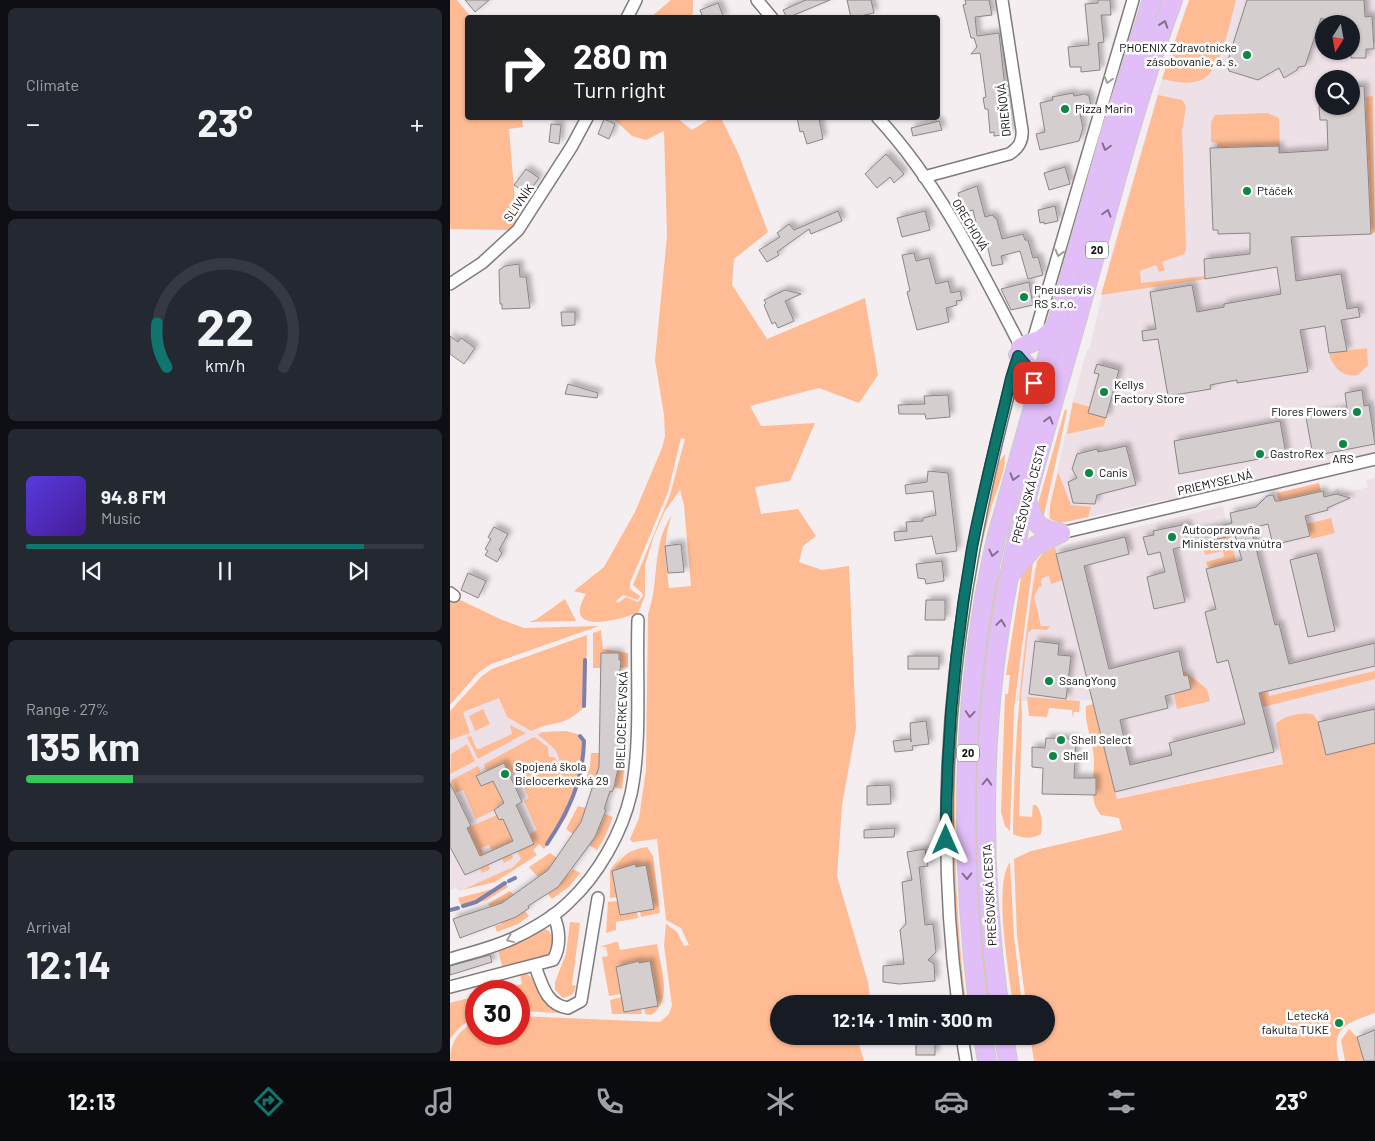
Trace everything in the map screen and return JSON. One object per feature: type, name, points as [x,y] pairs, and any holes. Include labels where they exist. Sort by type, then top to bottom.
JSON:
[{"type":"highway","name":"PREŠOVSKÁ CESTA","points":[[977,995],[970,923],[967,847],[968,760],[972,689],[990,565],[1111,130],[1152,0]]},
{"type":"highway","name":"PREŠOVSKÁ CESTA","points":[[998,995],[989,890],[987,802],[995,669],[1008,577],[1027,501],[1134,120],[1173,0]]},
{"type":"highway","points":[[1036,396],[1024,349],[1056,327]]},
{"type":"highway","points":[[1027,501],[1036,524],[1045,530],[1061,533]]},
{"type":"highway","points":[[1008,577],[1035,546],[1061,533]]},
{"type":"highway","points":[[984,1045],[987,1061]]},
{"type":"highway","points":[[1005,1045],[1008,1061]]},
{"type":"street","points":[[629,10],[636,0]]},
{"type":"street","name":"DRIEŇOVÁ","points":[[924,177],[1009,154],[1021,142],[1022,130],[1002,0]]},
{"type":"street","points":[[957,995],[948,900],[946,856],[950,712],[961,616],[972,548],[1011,378],[1024,349],[1133,0]]},
{"type":"street","points":[[758,1],[770,15]]},
{"type":"street","name":"SLIVNÍK","points":[[450,284],[482,262],[518,230],[572,146],[586,120]]},
{"type":"street","name":"ORECHOVÁ","points":[[880,120],[905,146],[959,230],[1024,349]]},
{"type":"street","name":"PRIEMYSELNÁ","points":[[1061,533],[1375,459]]},
{"type":"street","name":"BIELOCERKEVSKÁ","points":[[450,959],[517,937],[553,915],[569,902],[607,852],[615,838],[630,796],[635,764],[638,620]]},
{"type":"street","points":[[535,966],[549,998],[556,1005],[568,1008],[581,1001],[598,898]]},
{"type":"street","points":[[450,987],[553,960],[556,955],[558,927],[553,915]]},
{"type":"street","points":[[963,1045],[966,1061]]},
{"type":"shaded area","points":[[450,0],[457,0],[469,15],[465,15],[465,120],[522,120],[523,127],[509,129],[517,225],[512,230],[450,229]]},
{"type":"shaded area","points":[[671,0],[693,0],[693,14],[691,15],[653,15]]},
{"type":"shaded area","points":[[1160,0],[1165,0],[1052,384],[1048,382],[1111,154]]},
{"type":"shaded area","points":[[1189,0],[1375,0],[1375,452],[1173,500],[1164,500],[1068,522],[1055,522],[1050,519],[1048,514],[1072,404],[1086,353],[1090,347],[1112,252],[1162,79]]},
{"type":"shaded area","points":[[1189,0],[1236,0],[1220,56],[1208,75],[1196,82],[1186,83],[1162,79]]},
{"type":"shaded area","points":[[1158,95],[1182,100],[1186,106],[1182,131],[1186,250],[1184,254],[1162,262],[1165,270],[1159,272],[1156,265],[1140,271],[1141,283],[1205,276],[1206,279],[1101,295]]},
{"type":"shaded area","points":[[1373,96],[1375,232],[1371,234],[1365,97]]},
{"type":"shaded area","points":[[1267,113],[1279,118],[1280,153],[1278,146],[1217,148],[1217,143],[1211,142],[1211,122],[1215,115]]},
{"type":"shaded area","points":[[615,120],[680,120],[692,130],[708,120],[722,120],[739,155],[768,232],[734,259],[732,285],[767,339],[865,298],[878,375],[859,403],[819,388],[750,406],[761,426],[815,423],[790,481],[755,487],[761,514],[798,509],[816,536],[803,546],[799,562],[822,570],[849,566],[856,728],[842,805],[837,876],[868,982],[870,995],[770,995],[770,1045],[859,1045],[864,1061],[450,1061],[454,1042],[465,1028],[465,1045],[530,1045],[530,1016],[660,1022],[669,1014],[672,1006],[664,945],[666,924],[677,932],[684,946],[689,945],[681,928],[666,920],[657,839],[632,842],[630,839],[639,818],[646,770],[648,614],[652,602],[661,538],[672,515],[666,542],[669,588],[691,586],[684,505],[680,490],[665,511],[654,536],[645,565],[645,596],[638,613],[606,621],[595,622],[586,620],[581,616],[580,607],[586,594],[574,591],[604,567],[635,512],[662,448],[665,436],[664,415],[655,360],[667,236],[664,131],[646,140],[632,136]],"holes":[[[681,438],[685,439],[670,495],[633,585],[643,596],[638,602],[626,597],[618,603],[616,601],[623,595],[638,600],[640,596],[630,589],[630,583],[668,492]]]},
{"type":"shaded area","points":[[1367,348],[1368,365],[1358,375],[1348,375],[1339,370],[1330,358],[1329,353]]},
{"type":"shaded area","points":[[1073,402],[1090,407],[1106,418],[1104,426],[1067,434]]},
{"type":"shaded area","points":[[1065,409],[1067,411],[1043,520],[1038,504]]},
{"type":"shaded area","points":[[1005,454],[1003,473],[989,516],[971,597],[964,648],[956,749],[955,851],[957,902],[965,995],[961,995],[952,890],[951,769],[966,610],[995,467]]},
{"type":"shaded area","points":[[1058,472],[1071,505],[1091,507],[1088,517],[1060,523],[1050,519],[1050,505]]},
{"type":"shaded area","points":[[1375,478],[1375,743],[1117,799],[1092,700],[1017,701],[1034,568],[1058,562],[1055,547],[1223,506],[1230,536],[1235,534],[1230,513],[1257,507],[1261,499],[1267,496],[1273,495],[1274,501],[1280,501],[1323,491],[1325,499],[1338,488],[1341,494],[1368,487],[1366,480]]},
{"type":"shaded area","points":[[1319,483],[1321,491],[1279,501],[1277,493]]},
{"type":"shaded area","points":[[1331,518],[1335,533],[1311,539],[1307,524]]},
{"type":"shaded area","points":[[1230,536],[1269,696],[1375,671],[1375,679],[1263,707],[1227,564],[1208,568],[1206,562],[1224,557],[1223,551],[1205,555],[1202,543]]},
{"type":"shaded area","points":[[1055,547],[1063,580],[1051,584],[1049,576],[1041,578],[1042,586],[1039,587],[1034,597],[1041,626],[1050,626],[1047,630],[1032,629],[1028,633],[1021,696],[1019,816],[1032,817],[1033,805],[1036,805],[1040,811],[1042,822],[1041,834],[1024,838],[1013,834],[1015,765],[1023,663],[1037,561],[1043,553]]},
{"type":"shaded area","points":[[1034,555],[1014,709],[1010,831],[1005,826],[1001,812],[1005,694],[1008,694],[1010,675],[1006,675],[1021,578],[1024,568]]},
{"type":"shaded area","points":[[1000,569],[995,605],[991,995],[986,995],[976,882],[976,760],[986,637],[998,570]]},
{"type":"shaded area","points":[[450,595],[500,619],[524,628],[599,626],[491,664],[479,672],[450,705]]},
{"type":"shaded area","points":[[565,599],[576,621],[529,622],[537,619]]},
{"type":"shaded area","points":[[601,630],[603,649],[628,653],[628,667],[621,668],[619,653],[601,668],[593,668],[593,633]]},
{"type":"shaded area","points":[[587,635],[586,705],[578,713],[565,721],[531,731],[507,717],[499,698],[463,712],[470,733],[450,740],[450,711],[482,676],[492,669]]},
{"type":"shaded area","points":[[1183,670],[1207,689],[1210,701],[1177,709],[1174,694],[1191,689],[1188,675],[1181,676],[1180,671]]},
{"type":"shaded area","name":"Spojená škola Bielocerkevská 29","points":[[484,676],[539,727],[544,737],[571,737],[539,844],[513,867],[462,890],[458,891],[456,887],[450,890],[450,718]]},
{"type":"shaded area","points":[[1027,697],[1080,701],[1079,712],[1074,712],[1073,718],[1072,710],[1049,708],[1047,717],[1029,716]]},
{"type":"shaded area","points":[[1093,704],[1117,799],[1283,764],[1276,724],[1294,715],[1314,715],[1318,722],[1375,743],[1375,1013],[1356,1020],[1343,1028],[1337,1041],[1339,1061],[1034,1061],[1031,1045],[1055,1045],[1055,995],[1025,995],[1017,935],[1014,859],[1031,851],[1122,830],[1119,818],[1101,815],[1094,802],[1094,759],[1087,726],[1086,706]]},
{"type":"shaded area","points":[[483,709],[490,724],[475,731],[469,716]]},
{"type":"shaded area","points":[[510,725],[526,733],[478,759],[467,737],[471,736],[476,748],[479,749],[512,734]]},
{"type":"shaded area","points":[[566,731],[577,734],[585,741],[584,767],[567,816],[544,849],[539,844],[533,850],[537,855],[495,882],[462,890],[513,867],[521,859],[517,851],[534,844],[530,834],[537,830],[524,801],[529,798],[516,770],[508,773],[504,763],[486,771],[484,764],[534,737],[548,747],[549,757],[554,757],[559,763],[558,754],[555,750],[538,735],[542,732]]},
{"type":"shaded area","points":[[467,744],[475,761],[450,774],[451,754]]},
{"type":"shaded area","points":[[591,753],[599,753],[619,761],[619,754],[626,753],[622,789],[614,787],[616,780],[614,779],[594,782],[586,779],[590,767]]},
{"type":"shaded area","points":[[478,766],[481,773],[476,776],[481,786],[493,781],[504,803],[500,804],[501,807],[476,819],[463,790],[455,793],[450,781]]},
{"type":"shaded area","points":[[578,806],[586,808],[602,822],[605,814],[613,817],[605,837],[597,850],[589,845],[593,839],[573,834],[566,829]]},
{"type":"shaded area","points":[[497,815],[499,820],[503,819],[513,841],[502,846],[506,856],[512,854],[513,858],[504,863],[497,848],[492,850],[489,845],[481,848],[490,869],[482,873],[480,869],[485,866],[467,828]]},
{"type":"shaded area","points":[[647,847],[653,856],[660,913],[641,917],[640,911],[654,909],[646,865],[636,867],[635,865],[613,871],[617,897],[610,898],[610,870],[623,854],[612,870],[626,854]]},
{"type":"shaded area","points":[[550,853],[557,858],[568,875],[573,869],[580,873],[570,886],[552,899],[548,894],[554,889],[549,870],[538,877],[529,867]]},
{"type":"shaded area","points":[[1010,862],[1014,936],[1021,995],[1012,995],[1006,952],[1002,909],[1005,873]]},
{"type":"shaded area","points":[[505,883],[508,887],[487,900],[462,908],[458,898],[497,888]]},
{"type":"shaded area","points":[[510,891],[514,895],[518,914],[525,911],[529,916],[518,924],[497,932],[495,926],[502,924],[488,904]]},
{"type":"shaded area","points":[[618,901],[620,915],[637,912],[638,918],[616,922],[616,930],[606,933],[608,902]]},
{"type":"shaded area","points":[[570,922],[580,923],[572,985],[576,986],[572,995],[563,998],[555,990],[555,982],[566,954]]},
{"type":"shaded area","points":[[545,929],[549,931],[553,938],[548,956],[503,970],[498,950],[522,942]]},
{"type":"shaded area","points":[[618,942],[620,950],[657,944],[664,992],[658,1009],[651,1015],[645,1014],[639,961],[626,964],[621,994],[609,996],[602,957],[608,956],[606,947],[600,947]]},
{"type":"shaded area","points":[[520,974],[527,974],[531,977],[545,1002],[561,1013],[530,1012],[530,980],[521,980]]},
{"type":"shaded area","points":[[622,997],[641,1009],[642,1014],[612,1014],[610,1000]]},
{"type":"shaded area","points":[[465,999],[465,1024],[450,1039],[450,1003]]},
{"type":"shaded area","points":[[1349,1029],[1357,1037],[1364,1061],[1345,1061],[1341,1040]]},
{"type":"building","points":[[465,0],[489,0],[475,12]]},
{"type":"building","points":[[806,0],[830,0],[794,15],[786,15],[783,10]]},
{"type":"building","points":[[847,0],[871,0],[874,13],[850,15]]},
{"type":"building","points":[[965,0],[989,0],[992,15],[975,17],[977,36],[999,33],[1010,134],[994,136],[994,132],[990,133],[988,109],[985,109],[983,98],[986,97],[980,53],[971,54],[977,47],[974,38],[971,38],[963,5],[966,4]]},
{"type":"building","points":[[1098,0],[1110,0],[1111,15],[1101,15],[1104,42],[1098,43],[1100,70],[1081,72],[1081,67],[1070,67],[1068,47],[1089,45],[1085,4],[1098,3]]},
{"type":"building","points":[[1247,0],[1364,0],[1365,17],[1372,16],[1374,49],[1366,49],[1366,58],[1360,58],[1360,15],[1315,15],[1315,36],[1305,66],[1298,67],[1297,70],[1284,78],[1279,68],[1258,80],[1229,71],[1227,63]]},
{"type":"building","points":[[718,3],[723,15],[702,15],[700,10]]},
{"type":"building","points":[[1360,86],[1364,86],[1371,234],[1291,237],[1296,281],[1341,274],[1347,309],[1358,307],[1360,317],[1341,320],[1347,351],[1329,353],[1325,326],[1300,330],[1308,372],[1237,383],[1237,380],[1210,385],[1211,389],[1168,396],[1158,339],[1143,341],[1142,331],[1156,329],[1150,292],[1192,285],[1197,312],[1224,307],[1224,304],[1281,294],[1277,267],[1205,279],[1204,259],[1250,254],[1250,233],[1218,234],[1218,230],[1213,230],[1210,148],[1279,146],[1279,153],[1328,150],[1327,120],[1320,120],[1320,115],[1360,115]]},
{"type":"building","points":[[1073,93],[1074,96],[1085,94],[1089,96],[1091,106],[1089,106],[1090,112],[1080,114],[1083,128],[1079,141],[1040,150],[1036,134],[1045,132],[1040,103],[1053,100],[1052,97]]},
{"type":"building","points":[[604,120],[615,124],[609,139],[598,134]]},
{"type":"building","points":[[797,120],[819,120],[823,139],[807,144],[803,131],[800,132]]},
{"type":"building","points":[[939,121],[942,130],[913,136],[911,128]]},
{"type":"building","points":[[551,124],[561,125],[559,144],[549,142]]},
{"type":"building","points":[[886,154],[904,174],[894,183],[890,177],[877,188],[865,174]]},
{"type":"building","points":[[1065,167],[1070,184],[1049,190],[1044,173]]},
{"type":"building","points":[[526,169],[539,178],[527,194],[514,185]]},
{"type":"building","points":[[977,186],[985,217],[992,215],[997,220],[1002,239],[1023,234],[1025,240],[1028,240],[1033,258],[1038,257],[1043,275],[1028,279],[1020,251],[1001,256],[1003,264],[992,266],[987,244],[977,240],[979,236],[973,210],[963,212],[958,193]]},
{"type":"building","points":[[1055,206],[1058,221],[1040,223],[1038,210]]},
{"type":"building","points":[[838,211],[842,221],[811,234],[809,229],[777,252],[779,255],[767,262],[759,250],[780,237],[777,233],[789,224],[794,230]]},
{"type":"building","points":[[925,211],[930,230],[902,237],[897,218]]},
{"type":"building","points":[[914,253],[916,261],[929,258],[936,284],[948,281],[951,293],[960,291],[962,300],[956,301],[957,305],[946,308],[949,322],[917,330],[907,292],[910,291],[902,255]]},
{"type":"building","points":[[519,264],[520,277],[526,277],[530,308],[502,309],[502,304],[500,304],[499,270],[505,266]]},
{"type":"building","points":[[1029,282],[1033,305],[1011,310],[1001,289]]},
{"type":"building","points":[[785,290],[801,294],[785,301],[794,321],[778,328],[775,322],[772,324],[764,305],[766,303],[764,300]]},
{"type":"building","points":[[561,312],[575,312],[575,325],[562,326]]},
{"type":"building","points":[[450,336],[458,342],[461,338],[475,348],[464,364],[450,354]]},
{"type":"building","name":"Kellys Factory Store","points":[[1097,364],[1119,370],[1106,418],[1088,413],[1099,374],[1094,373]]},
{"type":"building","points":[[568,384],[598,393],[597,398],[565,394]]},
{"type":"building","points":[[1362,390],[1364,406],[1369,405],[1375,444],[1313,456],[1306,417],[1347,409],[1345,393]]},
{"type":"building","points":[[948,395],[950,417],[926,419],[925,414],[899,414],[898,405],[925,404],[924,396]]},
{"type":"building","points":[[1280,421],[1286,454],[1179,474],[1174,441]]},
{"type":"building","points":[[1126,446],[1136,485],[1097,495],[1095,504],[1073,503],[1068,482],[1077,478],[1072,469],[1077,454],[1097,449],[1098,452]]},
{"type":"building","points":[[928,471],[948,473],[957,551],[936,554],[932,536],[895,541],[894,532],[907,531],[906,522],[923,521],[923,518],[936,515],[933,491],[906,494],[905,485],[927,482]]},
{"type":"building","points":[[1323,491],[1324,497],[1336,494],[1350,498],[1327,508],[1328,510],[1305,516],[1310,536],[1273,545],[1268,524],[1251,528],[1275,625],[1279,624],[1289,664],[1375,643],[1375,666],[1259,693],[1274,752],[1115,792],[1056,554],[1125,537],[1129,554],[1084,566],[1109,669],[1179,651],[1184,676],[1188,675],[1191,689],[1165,696],[1168,708],[1120,720],[1130,765],[1172,755],[1169,743],[1245,724],[1228,660],[1217,663],[1205,612],[1216,609],[1206,569],[1242,560],[1235,535],[1173,549],[1185,602],[1154,609],[1147,577],[1165,572],[1160,552],[1148,555],[1143,537],[1154,535],[1153,531],[1187,524],[1189,533],[1215,528],[1232,523],[1230,513],[1256,507],[1267,496],[1273,495],[1275,501],[1279,501]]},
{"type":"building","points":[[494,527],[508,534],[499,550],[502,553],[497,562],[485,555],[488,551],[485,549],[491,539],[488,537]]},
{"type":"building","points":[[681,544],[684,572],[668,573],[665,546]]},
{"type":"building","points":[[1317,553],[1335,631],[1308,637],[1290,560]]},
{"type":"building","points":[[942,561],[944,581],[926,584],[925,579],[918,578],[916,564]]},
{"type":"building","points":[[468,573],[486,581],[478,598],[461,590]]},
{"type":"building","points":[[926,600],[945,600],[945,620],[925,620]]},
{"type":"building","name":"SsangYong","points":[[1035,641],[1059,644],[1058,655],[1071,656],[1066,699],[1029,694]]},
{"type":"building","points":[[601,653],[619,653],[619,660],[621,660],[618,691],[621,692],[620,730],[617,729],[619,764],[614,787],[612,792],[610,791],[604,809],[606,810],[595,837],[558,887],[528,906],[529,908],[516,917],[460,938],[453,919],[502,903],[548,870],[581,822],[599,767]]},
{"type":"building","points":[[908,656],[939,656],[939,669],[908,669]]},
{"type":"building","points":[[1375,709],[1375,743],[1326,755],[1318,722]]},
{"type":"building","points":[[926,721],[929,744],[912,746],[913,750],[895,752],[893,741],[911,739],[910,723]]},
{"type":"building","points":[[1046,738],[1076,739],[1074,778],[1096,778],[1096,795],[1042,794],[1043,768],[1032,767],[1032,747],[1045,748]]},
{"type":"building","points":[[504,763],[522,802],[516,805],[534,844],[465,875],[450,847],[450,783],[471,826],[467,828],[480,856],[513,841],[503,819],[499,820],[494,810],[504,803],[493,781],[481,786],[476,776]]},
{"type":"building","points":[[890,785],[891,804],[867,805],[867,786]]},
{"type":"building","points":[[895,828],[894,837],[864,838],[864,830]]},
{"type":"building","points":[[925,849],[928,866],[919,867],[925,925],[933,924],[936,952],[928,960],[934,964],[935,981],[899,984],[883,982],[883,966],[904,964],[900,930],[906,924],[902,882],[912,880],[907,852]]},
{"type":"building","points":[[635,864],[636,867],[646,865],[654,909],[620,915],[612,871]]},
{"type":"building","points":[[490,955],[492,962],[450,975],[450,966]]},
{"type":"building","points":[[639,961],[639,963],[650,961],[658,1006],[624,1012],[616,967]]},
{"type":"building","points":[[1375,1030],[1375,1061],[1364,1061],[1357,1037]]},
{"type":"building","points":[[916,1045],[935,1045],[935,1055],[916,1055]]},
{"type":"waterway","points":[[584,706],[585,660]]},
{"type":"waterway","points":[[547,844],[562,820],[578,782],[584,741],[580,736]]},
{"type":"waterway","points":[[509,881],[515,878]]},
{"type":"waterway","points":[[463,906],[476,902],[505,883]]},
{"type":"waterway","points":[[450,910],[458,908]]},
{"type":"place","name":"PHOENIX Zdravotnícke zásobovanie, a. s.","points":[[1247,55]]},
{"type":"place","name":"Pizza Marin","points":[[1065,109]]},
{"type":"place","name":"Ptáček","points":[[1247,191]]},
{"type":"place","name":"Pneuservis RS s.r.o.","points":[[1024,297]]},
{"type":"place","name":"Kellys Factory Store","points":[[1104,392]]},
{"type":"place","name":"Flores Flowers","points":[[1357,412]]},
{"type":"place","name":"ARS","points":[[1343,444]]},
{"type":"place","name":"GastroRex","points":[[1260,454]]},
{"type":"place","name":"Canis","points":[[1089,473]]},
{"type":"place","name":"Autoopravovňa Ministerstva vnútra","points":[[1172,537]]},
{"type":"place","name":"SsangYong","points":[[1049,681]]},
{"type":"place","name":"Shell Select","points":[[1061,740]]},
{"type":"place","name":"Shell","points":[[1053,756]]},
{"type":"place","name":"Spojená škola Bielocerkevská 29","points":[[505,774]]},
{"type":"place","name":"Letecká fakulta TUKE","points":[[1339,1023]]},
{"type":"route","points":[[946,840],[950,712],[964,599],[972,548],[1011,378],[1018,356],[1029,369],[1034,383]]}]
